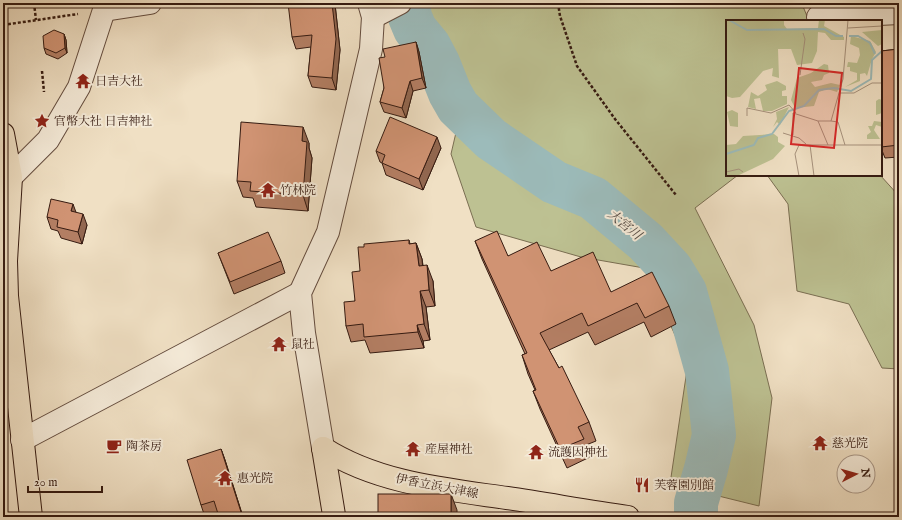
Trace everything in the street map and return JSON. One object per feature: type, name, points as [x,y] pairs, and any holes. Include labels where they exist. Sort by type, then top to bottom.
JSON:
[{"type":"main road","points":[[3,134],[11,177],[5,233],[7,296],[31,517]]},
{"type":"main road","points":[[323,448],[334,515],[333,517]]},
{"type":"main road","name":"伊香立浜大津線","points":[[323,448],[337,457],[361,468],[416,484],[628,517]]},
{"type":"street","points":[[11,177],[48,140],[79,87],[105,6],[150,3]]},
{"type":"street","points":[[323,448],[304,333],[300,293],[328,232],[371,49],[383,8]]},
{"type":"street","points":[[818,17],[899,13]]},
{"type":"street","points":[[22,440],[300,293]]},
{"type":"path","points":[[34,3],[36,20]]},
{"type":"path","points":[[558,3],[560,16],[577,66],[615,118],[676,195]]},
{"type":"path","points":[[3,25],[105,6]]},
{"type":"path","points":[[3,52],[5,64],[3,70]]},
{"type":"path","points":[[42,71],[44,92]]},
{"type":"green space","points":[[421,3],[802,4],[809,20],[726,20],[726,176],[737,176],[695,208],[754,325],[772,398],[759,506],[670,484],[688,363],[644,268],[581,257],[476,227],[451,154],[464,98],[443,53],[428,33],[417,13]]},
{"type":"green space","points":[[768,176],[881,176],[899,196],[899,369],[882,368],[849,304],[797,291],[788,204]]},
{"type":"building","points":[[288,3],[332,3],[336,39],[332,78],[308,76],[312,35],[292,37]]},
{"type":"building","points":[[54,30],[64,34],[65,48],[56,53],[44,48],[43,36]]},
{"type":"building","points":[[416,42],[422,78],[410,81],[402,108],[380,102],[384,88],[379,58],[385,57],[383,49]]},
{"type":"building","points":[[899,49],[899,145],[882,147],[882,51]]},
{"type":"building","points":[[390,117],[437,137],[419,179],[382,163],[385,155],[376,151]]},
{"type":"building","points":[[241,122],[303,127],[302,141],[307,142],[303,195],[250,191],[251,182],[237,181]]},
{"type":"building","points":[[51,199],[73,204],[71,211],[83,214],[78,232],[57,227],[58,220],[47,217]]},
{"type":"building","points":[[497,231],[508,256],[537,242],[551,271],[593,252],[611,292],[652,272],[669,306],[645,318],[637,303],[588,326],[582,313],[540,333],[559,368],[562,366],[589,422],[578,427],[584,439],[560,449],[533,391],[536,390],[522,355],[527,353],[475,241]]},
{"type":"building","points":[[268,232],[281,261],[230,282],[218,253]]},
{"type":"building","points":[[409,240],[409,244],[416,243],[419,266],[427,265],[429,290],[420,291],[424,324],[417,325],[418,332],[364,337],[363,324],[346,326],[344,302],[355,301],[352,272],[360,271],[358,247],[364,247],[364,244]]},
{"type":"building","points":[[221,449],[241,512],[227,517],[219,517],[214,501],[201,505],[187,460]]},
{"type":"building","points":[[378,494],[451,494],[451,517],[378,517]]},
{"type":"waterway","name":"大宮川","points":[[408,3],[410,17],[415,29],[429,46],[438,63],[450,93],[458,107],[491,139],[554,182],[593,198],[646,242],[671,269],[685,292],[707,371],[714,435],[696,503],[696,517]]},
{"type":"place","name":"日吉大社","points":[[83,81]]},
{"type":"place","name":"官幣大社 日吉神社","points":[[42,121]]},
{"type":"place","name":"竹林院","points":[[268,190]]},
{"type":"place","name":"鼠社","points":[[279,344]]},
{"type":"place","name":"慈光院","points":[[820,443]]},
{"type":"place","name":"陶茶房","points":[[114,446]]},
{"type":"place","name":"産屋神社","points":[[413,449]]},
{"type":"place","name":"流護因神社","points":[[536,452]]},
{"type":"place","name":"惠光院","points":[[225,478]]},
{"type":"place","name":"芙蓉園別館","points":[[642,485]]}]
